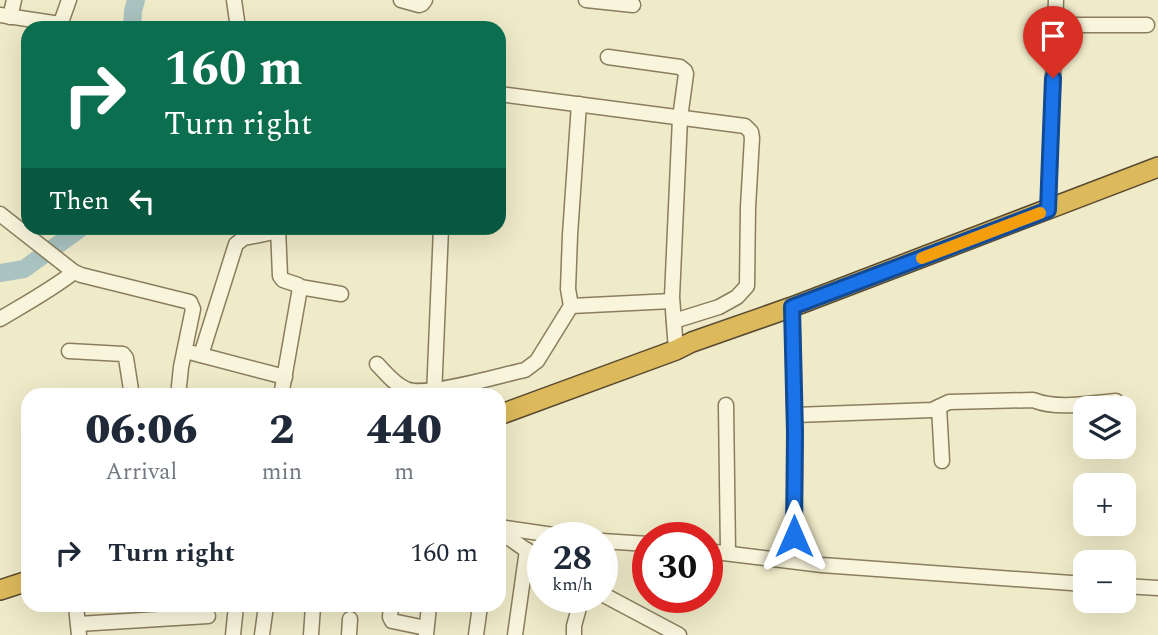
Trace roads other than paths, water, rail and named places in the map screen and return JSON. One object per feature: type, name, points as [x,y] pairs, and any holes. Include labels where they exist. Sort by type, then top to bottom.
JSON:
[{"type":"highway","points":[[506,412],[1158,167]]},
{"type":"highway","points":[[0,590],[21,583]]},
{"type":"street","points":[[14,0],[5,16],[32,21]]},
{"type":"street","points":[[62,21],[69,0]]},
{"type":"street","points":[[234,0],[237,21]]},
{"type":"street","points":[[401,0],[419,5],[425,0]]},
{"type":"street","points":[[586,0],[633,5]]},
{"type":"street","points":[[1048,210],[1056,0]]},
{"type":"street","points":[[1055,25],[1147,25]]},
{"type":"street","points":[[608,57],[683,68],[686,74],[680,118],[672,301],[676,350]]},
{"type":"street","points":[[506,95],[745,126],[751,132],[748,281],[737,298],[719,307],[674,321]]},
{"type":"street","points":[[454,388],[531,367],[541,356],[571,306],[568,289],[570,235],[579,104]]},
{"type":"street","points":[[0,214],[21,229]]},
{"type":"street","points":[[28,235],[70,270],[80,275],[190,302],[193,309],[179,388]]},
{"type":"street","points":[[201,355],[236,244],[244,238],[256,235]]},
{"type":"street","points":[[279,235],[280,276],[284,280],[300,287],[341,294]]},
{"type":"street","points":[[434,388],[441,235]]},
{"type":"street","points":[[0,319],[54,288],[70,270]]},
{"type":"street","points":[[283,388],[300,287]]},
{"type":"street","points":[[571,306],[672,301]]},
{"type":"street","points":[[792,307],[795,415],[794,561]]},
{"type":"street","points":[[69,351],[123,354],[131,388]]},
{"type":"street","points":[[185,351],[285,377]]},
{"type":"street","points":[[377,364],[403,388]]},
{"type":"street","points":[[795,415],[932,410],[949,402],[1033,400],[1043,404],[1073,404]]},
{"type":"street","points":[[726,405],[728,553]]},
{"type":"street","points":[[939,407],[942,461]]},
{"type":"street","points":[[506,530],[527,532]]},
{"type":"street","points":[[506,534],[527,550],[515,635]]},
{"type":"street","points":[[723,553],[835,566],[1073,583]]},
{"type":"street","points":[[1136,587],[1158,588]]},
{"type":"street","points":[[618,603],[674,634]]},
{"type":"street","points":[[76,612],[78,630],[208,616]]},
{"type":"street","points":[[233,635],[235,612]]},
{"type":"street","points":[[262,635],[265,612]]},
{"type":"street","points":[[311,635],[313,612]]},
{"type":"street","points":[[391,612],[390,621],[426,631],[428,612]]},
{"type":"street","points":[[477,635],[479,612]]},
{"type":"street","points":[[574,635],[579,613]]},
{"type":"street","points":[[349,635],[350,619]]},
{"type":"waterway","points":[[132,21],[136,0]]},
{"type":"waterway","points":[[0,273],[24,269],[71,235]]}]
